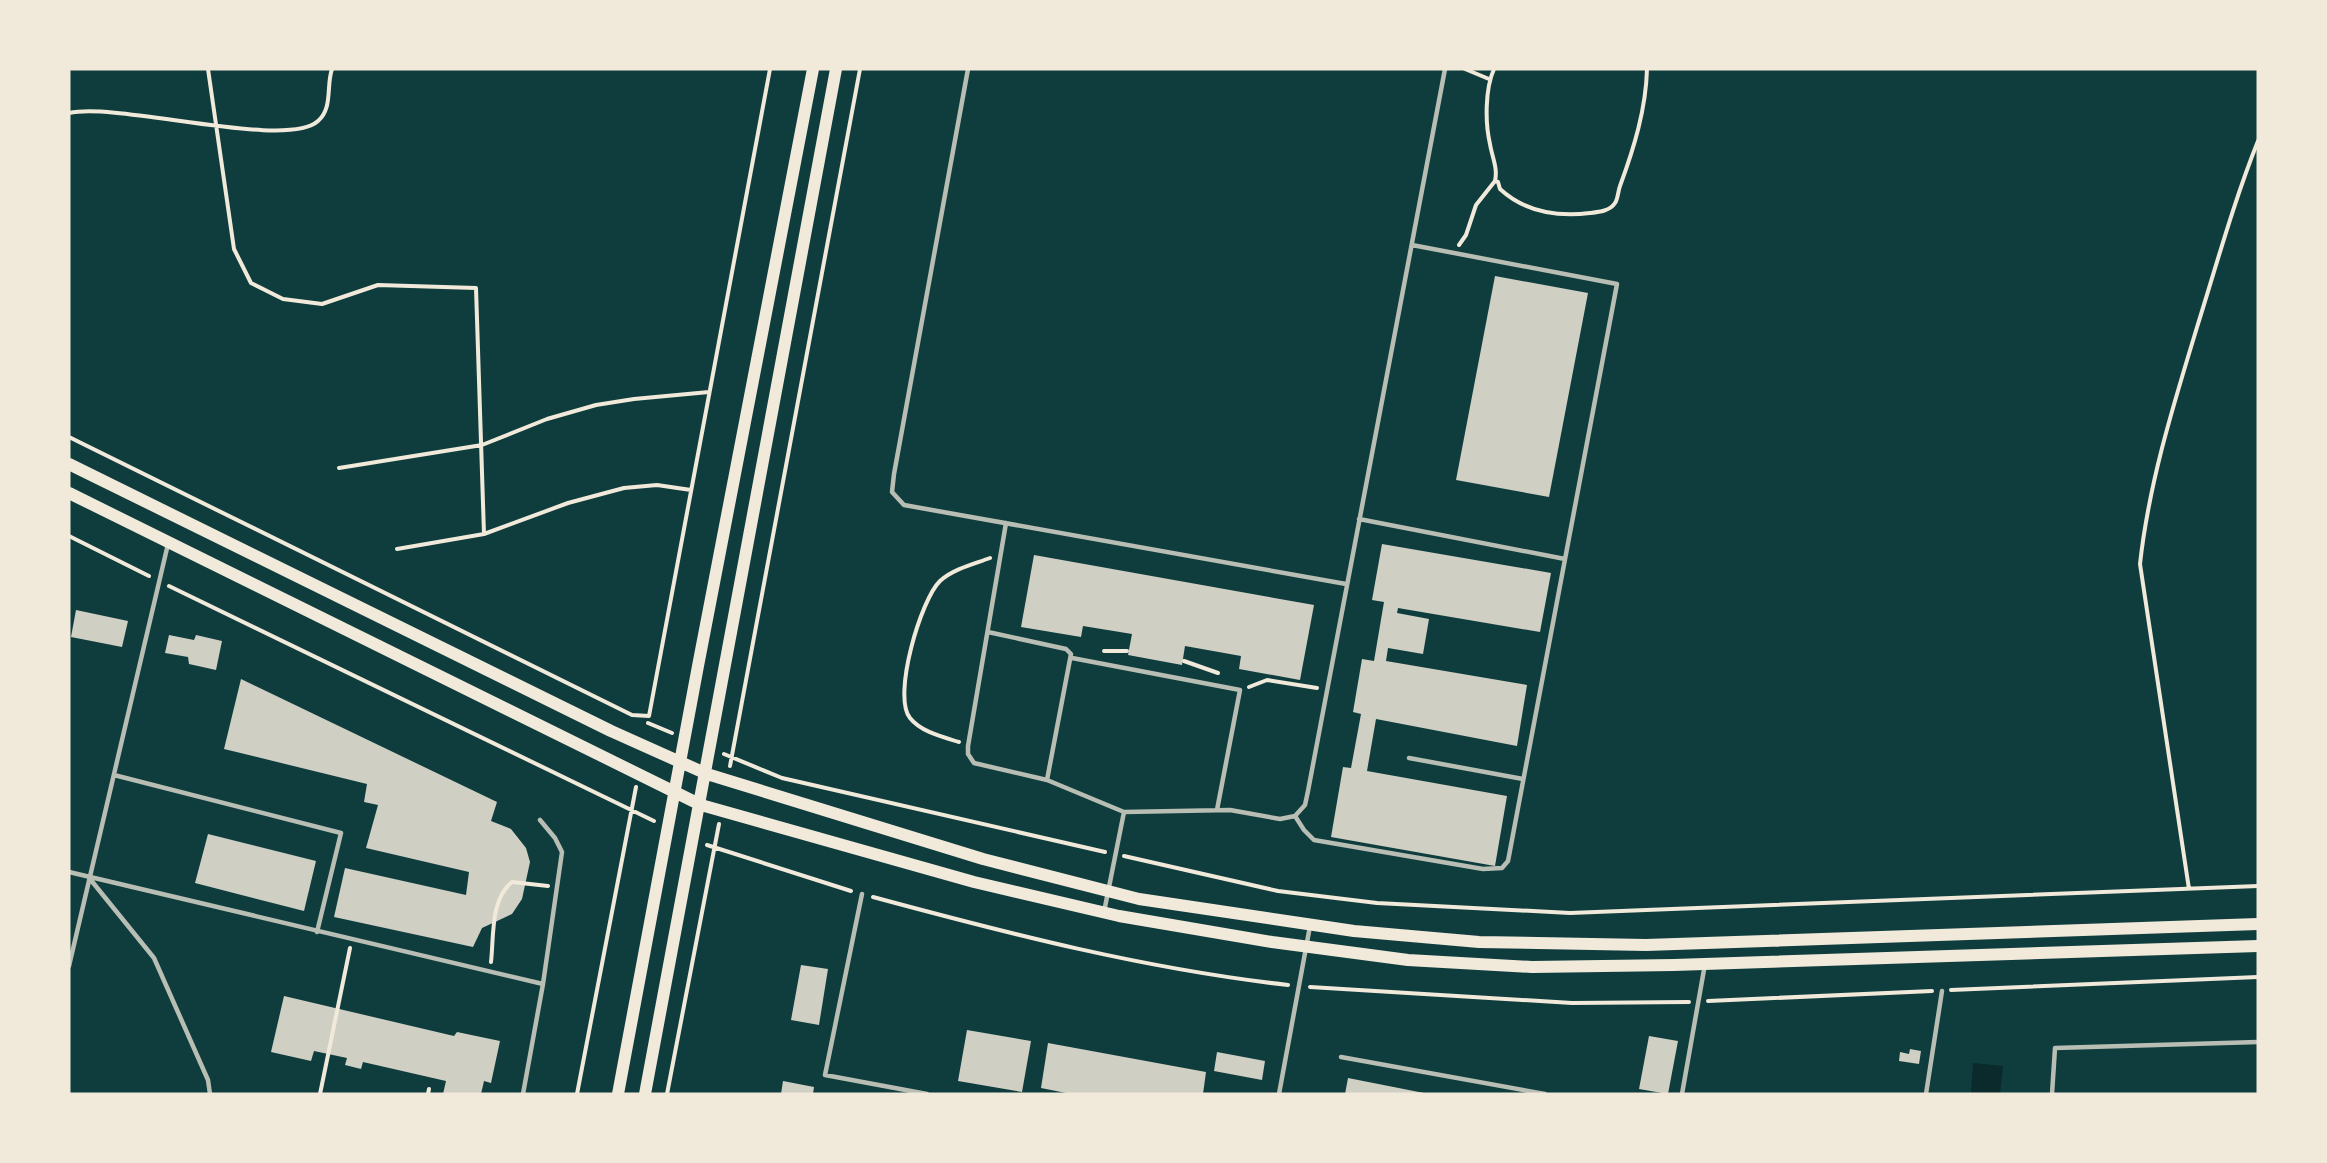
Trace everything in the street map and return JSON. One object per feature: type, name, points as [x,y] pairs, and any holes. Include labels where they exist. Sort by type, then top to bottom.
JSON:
[{"type":"main road","points":[[618,1094],[813,69]]},
{"type":"main road","points":[[645,1094],[707,774],[836,69]]},
{"type":"main road","points":[[69,464],[644,746],[707,774],[982,859],[1139,899],[1310,925],[1479,942],[1646,945],[2258,924]]},
{"type":"main road","points":[[69,493],[701,805],[974,882],[1104,913],[1306,947],[1408,960],[1532,967],[1705,964],[2258,946]]},
{"type":"lane","points":[[968,69],[892,492],[904,505],[1346,584]]},
{"type":"lane","points":[[1006,523],[968,746],[968,754],[975,763],[1047,780],[1124,812],[1217,810],[1280,819],[1295,816],[1305,805],[1445,69]]},
{"type":"lane","points":[[1295,816],[1314,840],[1483,869],[1502,868],[1508,861],[1617,284],[1412,244]]},
{"type":"lane","points":[[1359,519],[1565,559]]},
{"type":"lane","points":[[69,966],[168,542]]},
{"type":"lane","points":[[988,632],[1066,649],[1072,658],[1047,780]]},
{"type":"lane","points":[[1072,658],[1240,690],[1217,810]]},
{"type":"lane","points":[[1409,758],[1523,778]]},
{"type":"lane","points":[[114,775],[341,833],[317,932]]},
{"type":"lane","points":[[1104,913],[1124,812]]},
{"type":"lane","points":[[523,1094],[543,984],[562,852],[555,838],[540,820]]},
{"type":"lane","points":[[69,872],[89,879],[543,984]]},
{"type":"lane","points":[[89,879],[154,958],[208,1080],[210,1094]]},
{"type":"lane","points":[[862,894],[825,1076],[927,1094]]},
{"type":"lane","points":[[1279,1094],[1310,925]]},
{"type":"lane","points":[[1682,1094],[1705,964]]},
{"type":"lane","points":[[1926,1094],[1942,991]]},
{"type":"lane","points":[[2052,1094],[2055,1048],[2258,1042]]},
{"type":"lane","points":[[1341,1057],[1545,1094]]},
{"type":"path","points":[[208,69],[234,249],[250,283],[283,299],[322,304],[378,285],[476,288],[484,534]]},
{"type":"path","points":[[69,113],[96,111],[216,126],[281,131],[311,125],[319,120],[324,112],[332,69]]},
{"type":"path","points":[[644,746],[770,69]]},
{"type":"path","points":[[727,780],[860,69]]},
{"type":"path","points":[[1465,69],[1489,79]]},
{"type":"path","points":[[1454,253],[1466,235],[1476,205],[1495,181],[1497,173],[1488,129],[1489,79],[1494,69]]},
{"type":"path","points":[[1495,181],[1508,196],[1544,213],[1575,215],[1602,212],[1611,207],[1616,202],[1630,164],[1643,106],[1647,69]]},
{"type":"path","points":[[2189,889],[2140,564],[2144,523],[2170,417],[2242,182],[2258,141]]},
{"type":"path","points":[[339,468],[482,445],[547,419],[596,405],[710,392]]},
{"type":"path","points":[[69,436],[632,715],[649,716]]},
{"type":"path","points":[[397,549],[484,534],[568,503],[624,488],[657,485],[691,490]]},
{"type":"path","points":[[968,746],[931,733],[909,718],[903,700],[905,678],[920,618],[940,581],[959,569],[990,558],[1000,558]]},
{"type":"path","points":[[1240,690],[1267,680],[1327,690]]},
{"type":"path","points":[[577,1094],[639,774]]},
{"type":"path","points":[[667,1094],[721,811]]},
{"type":"path","points":[[490,972],[498,902],[503,890],[512,882],[558,887]]},
{"type":"path","points":[[320,1094],[352,940]]},
{"type":"water","points":[[1973,1063],[2003,1066],[2000,1094],[1971,1094]]},
{"type":"building","points":[[1495,276],[1588,293],[1549,497],[1456,480]]},
{"type":"building","points":[[1382,544],[1551,573],[1540,632],[1398,608],[1397,613],[1429,619],[1423,654],[1388,648],[1386,661],[1527,685],[1517,746],[1376,719],[1367,771],[1507,796],[1495,866],[1331,837],[1343,767],[1351,768],[1361,714],[1353,712],[1362,659],[1374,661],[1384,602],[1372,600]]},
{"type":"building","points":[[1034,555],[1314,605],[1300,680],[1239,669],[1241,656],[1185,646],[1182,665],[1128,655],[1132,634],[1083,626],[1081,637],[1021,627]]},
{"type":"building","points":[[76,610],[128,621],[122,647],[71,637]]},
{"type":"building","points":[[169,635],[194,640],[196,635],[222,641],[216,670],[189,664],[188,657],[165,653]]},
{"type":"building","points":[[241,679],[497,802],[491,821],[511,829],[526,848],[530,862],[522,899],[512,914],[482,928],[473,947],[334,917],[345,868],[466,895],[469,872],[366,848],[378,805],[364,802],[367,784],[224,749]]},
{"type":"building","points":[[208,834],[316,861],[304,911],[195,883]]},
{"type":"building","points":[[801,965],[828,969],[819,1025],[791,1020]]},
{"type":"building","points":[[284,996],[454,1036],[457,1032],[500,1041],[491,1083],[484,1081],[481,1094],[443,1094],[446,1081],[363,1062],[361,1069],[345,1065],[347,1058],[314,1051],[311,1061],[271,1052]]},
{"type":"building","points":[[967,1030],[1031,1041],[1022,1092],[958,1081]]},
{"type":"building","points":[[1649,1036],[1678,1041],[1668,1094],[1639,1089]]},
{"type":"building","points":[[1048,1043],[1206,1072],[1203,1094],[1071,1094],[1041,1088]]},
{"type":"building","points":[[1910,1049],[1921,1051],[1919,1064],[1899,1061],[1900,1052],[1909,1054]]},
{"type":"building","points":[[1217,1052],[1265,1061],[1262,1080],[1214,1071]]},
{"type":"building","points":[[1348,1078],[1424,1093],[1424,1094],[1345,1094]]},
{"type":"building","points":[[783,1081],[814,1087],[813,1094],[781,1094]]}]
